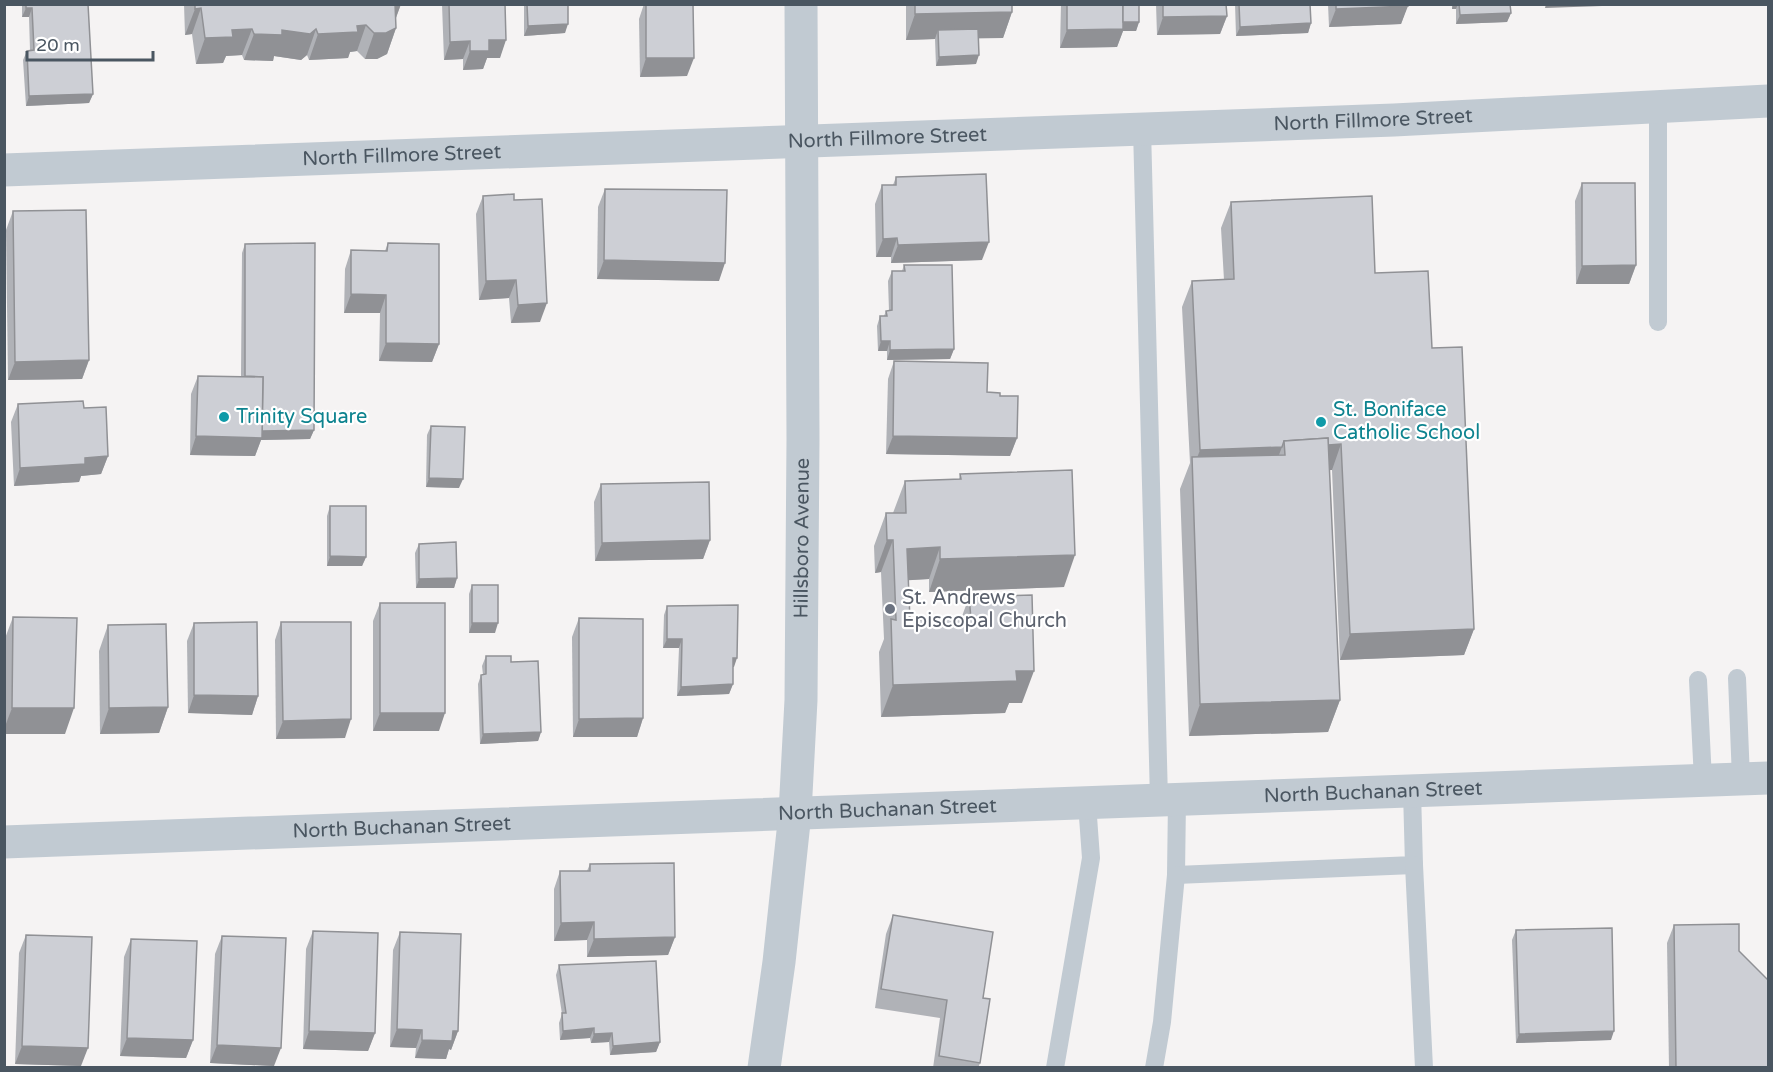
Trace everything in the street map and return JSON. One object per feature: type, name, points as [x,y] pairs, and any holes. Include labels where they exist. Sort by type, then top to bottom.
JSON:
[{"type":"street","name":"Hillsboro Avenue","points":[[764,1068],[779,962],[795,813],[801,664],[801,4]]},
{"type":"street","name":"North Fillmore Street","points":[[4,170],[1394,120],[1768,101]]},
{"type":"street","name":"North Buchanan Street","points":[[4,842],[1755,778]]},
{"type":"lane","points":[[1658,106],[1658,322]]},
{"type":"lane","points":[[1142,128],[1168,800],[1176,875],[1162,1022],[1154,1068]]},
{"type":"lane","points":[[1737,678],[1755,778]]},
{"type":"lane","points":[[1698,680],[1703,780]]},
{"type":"lane","points":[[1412,791],[1424,1068]]},
{"type":"lane","points":[[1055,1068],[1091,858],[1087,803]]},
{"type":"lane","points":[[1176,875],[1414,865]]},
{"type":"building","points":[[26,4],[88,4],[93,94],[29,96],[27,51],[34,50],[32,8],[26,8]]},
{"type":"building","points":[[195,4],[395,4],[396,28],[386,33],[374,33],[366,25],[357,26],[358,32],[318,34],[316,29],[310,34],[282,30],[282,35],[254,34],[252,29],[232,30],[233,37],[205,38],[201,8],[195,9]]},
{"type":"building","points":[[449,4],[505,4],[506,40],[489,40],[489,51],[470,51],[470,41],[450,42]]},
{"type":"building","points":[[527,4],[568,4],[568,24],[528,26]]},
{"type":"building","points":[[646,4],[693,4],[694,58],[646,58]]},
{"type":"building","points":[[915,4],[1012,4],[1012,12],[915,14]]},
{"type":"building","points":[[1067,4],[1123,4],[1123,29],[1067,30]]},
{"type":"building","points":[[1123,4],[1139,4],[1139,22],[1123,22]]},
{"type":"building","points":[[1163,4],[1226,4],[1227,16],[1163,17]]},
{"type":"building","points":[[1239,4],[1310,4],[1311,23],[1240,27]]},
{"type":"building","points":[[1336,4],[1408,4],[1408,6],[1336,9]]},
{"type":"building","points":[[1459,4],[1510,4],[1511,13],[1460,15]]},
{"type":"building","points":[[978,29],[979,55],[939,57],[938,30]]},
{"type":"building","points":[[986,174],[989,242],[898,245],[897,238],[883,239],[882,185],[896,185],[896,177]]},
{"type":"building","points":[[1582,183],[1635,183],[1636,265],[1582,266]]},
{"type":"building","points":[[605,189],[727,190],[725,263],[604,260]]},
{"type":"building","points":[[514,194],[514,200],[542,199],[547,303],[518,305],[516,280],[486,281],[483,196]]},
{"type":"building","name":"St. Boniface Catholic School","points":[[1372,196],[1375,273],[1428,271],[1432,348],[1462,347],[1474,629],[1350,634],[1341,444],[1328,445],[1328,438],[1284,441],[1282,447],[1200,450],[1192,281],[1234,279],[1231,202]]},
{"type":"building","points":[[86,210],[89,360],[15,362],[13,211]]},
{"type":"building","points":[[315,243],[314,430],[262,431],[263,377],[245,376],[245,244]]},
{"type":"building","points":[[388,243],[439,244],[439,344],[386,343],[386,295],[351,294],[351,250],[387,251]]},
{"type":"building","points":[[904,265],[952,265],[954,349],[890,350],[890,341],[881,341],[880,316],[887,316],[886,311],[892,310],[892,271],[905,271]]},
{"type":"building","points":[[894,361],[988,363],[987,392],[1000,393],[1000,396],[1018,396],[1017,438],[893,436]]},
{"type":"building","name":"Trinity Square","points":[[198,376],[263,377],[262,438],[196,436]]},
{"type":"building","points":[[83,401],[84,408],[106,407],[108,456],[85,458],[85,464],[20,468],[18,404]]},
{"type":"building","points":[[431,426],[465,427],[463,479],[429,478]]},
{"type":"building","points":[[1328,438],[1340,700],[1200,704],[1192,457],[1285,455],[1284,441]]},
{"type":"building","points":[[1072,470],[1075,555],[940,559],[940,547],[907,549],[910,620],[971,618],[969,597],[1032,595],[1034,671],[1016,671],[1017,681],[893,685],[891,619],[896,620],[893,540],[887,540],[886,513],[906,513],[905,481],[961,479],[960,474]]},
{"type":"building","points":[[709,482],[710,540],[602,543],[601,484]]},
{"type":"building","points":[[330,506],[366,506],[366,557],[330,556]]},
{"type":"building","points":[[456,542],[457,578],[419,579],[419,544]]},
{"type":"building","points":[[472,585],[498,585],[498,623],[472,623]]},
{"type":"building","points":[[380,603],[445,603],[445,713],[380,713]]},
{"type":"building","points":[[738,605],[737,658],[733,658],[733,684],[681,687],[682,639],[667,639],[667,606]]},
{"type":"building","points":[[13,617],[77,618],[74,708],[12,708]]},
{"type":"building","points":[[579,618],[643,619],[643,718],[579,719]]},
{"type":"building","points":[[257,622],[258,696],[194,695],[194,623]]},
{"type":"building","points":[[281,622],[351,622],[351,719],[283,721]]},
{"type":"building","points":[[166,624],[168,707],[109,708],[108,625]]},
{"type":"building","points":[[486,656],[511,656],[511,662],[538,661],[541,732],[483,734],[481,675],[486,674]]},
{"type":"building","points":[[674,863],[675,937],[594,939],[594,922],[561,923],[560,871],[590,871],[590,864]]},
{"type":"building","points":[[893,915],[993,932],[983,998],[990,999],[980,1063],[939,1056],[947,1000],[881,989]]},
{"type":"building","points":[[1739,924],[1739,951],[1768,980],[1768,1068],[1676,1068],[1674,925]]},
{"type":"building","points":[[1612,928],[1614,1031],[1519,1034],[1516,930]]},
{"type":"building","points":[[313,931],[378,933],[375,1033],[309,1031]]},
{"type":"building","points":[[400,932],[461,934],[458,1031],[453,1031],[452,1041],[422,1040],[422,1030],[397,1029]]},
{"type":"building","points":[[26,935],[92,937],[88,1048],[22,1046]]},
{"type":"building","points":[[222,936],[286,938],[281,1048],[217,1045]]},
{"type":"building","points":[[131,939],[197,941],[193,1040],[127,1038]]},
{"type":"building","points":[[656,961],[660,1042],[613,1046],[612,1033],[594,1034],[594,1028],[563,1031],[562,1013],[566,1013],[559,965]]},
{"type":"place","name":"Trinity Square","points":[[224,417]]},
{"type":"place","name":"St. Boniface Catholic School","points":[[1321,422]]},
{"type":"place","name":"St. Andrews Episcopal Church","points":[[890,609]]}]
